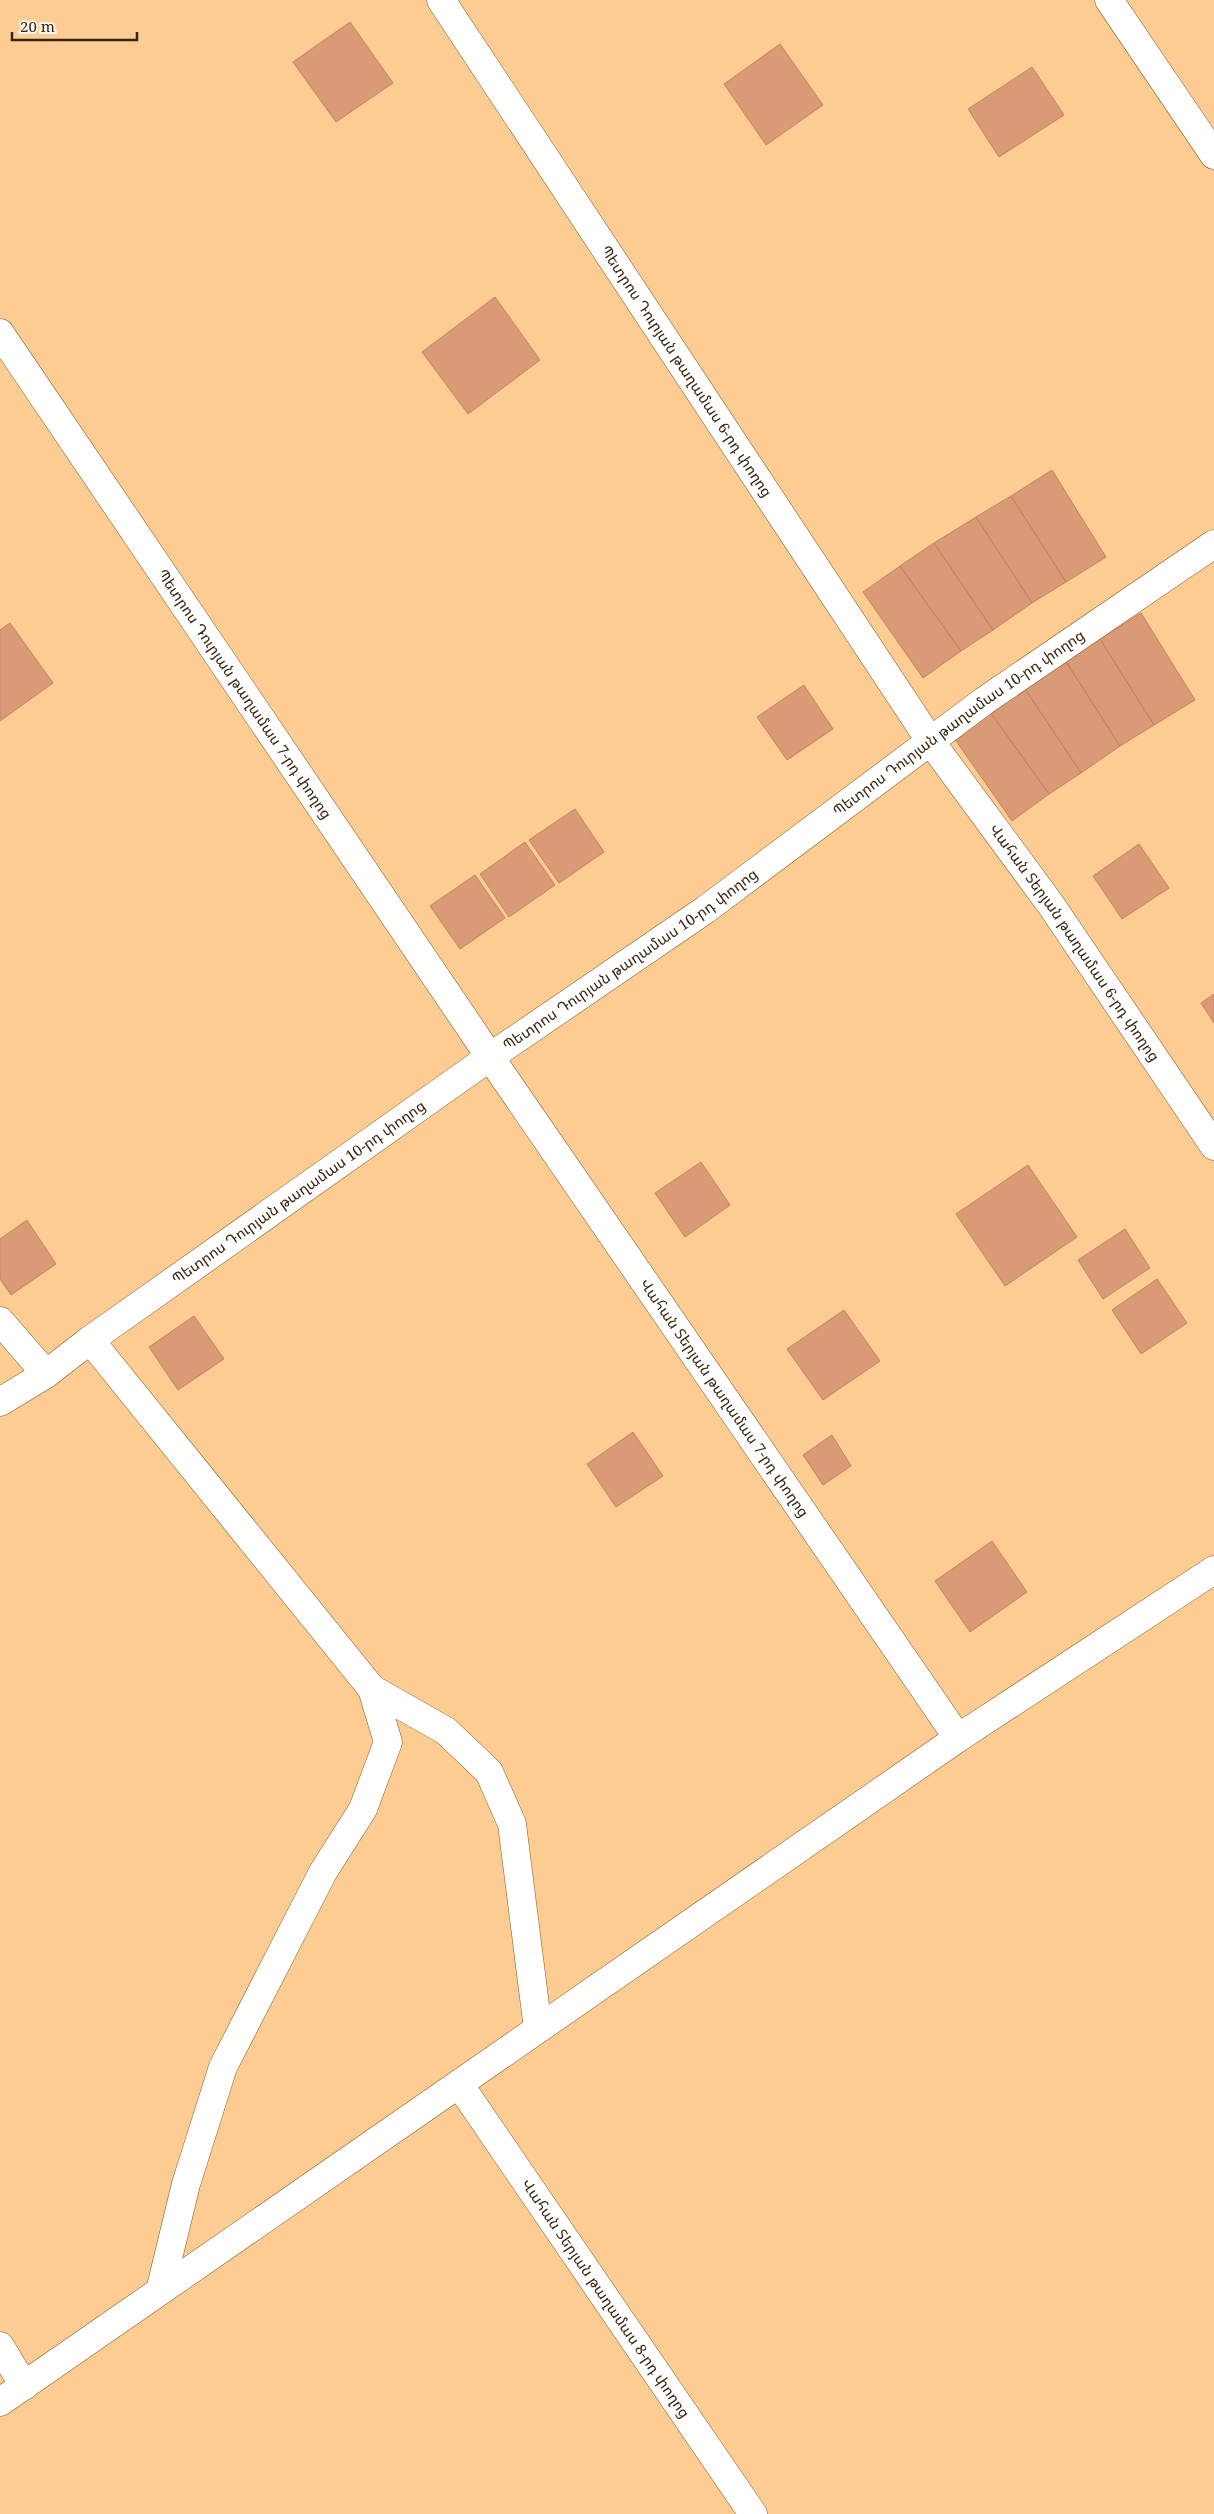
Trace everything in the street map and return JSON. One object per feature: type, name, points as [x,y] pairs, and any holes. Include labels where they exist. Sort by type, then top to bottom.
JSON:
[{"type":"street","name":"Պետրոս Դուրյան թաղամաս 6-րդ փողոց","points":[[441,0],[931,742]]},
{"type":"street","points":[[1109,0],[1214,154]]},
{"type":"street","name":"Պետրոս Դուրյան թաղամաս 7-րդ փողոց","points":[[0,332],[490,1057]]},
{"type":"street","name":"Պետրոս Դուրյան թաղամաս 10-րդ փողոց","points":[[0,1402],[46,1374],[90,1340],[490,1057],[705,910],[984,702],[1214,544]]},
{"type":"street","name":"Վահան Տերյան թաղամաս 6-րդ փողոց","points":[[931,742],[1051,905],[1214,1146]]},
{"type":"street","name":"Վահան Տերյան թաղամաս 7-րդ փողոց","points":[[490,1057],[958,1738]]},
{"type":"street","points":[[0,1321],[46,1374]]},
{"type":"street","points":[[90,1340],[372,1688],[446,1731],[490,1772],[512,1824],[538,2030]]},
{"type":"street","points":[[0,2402],[958,1738],[1214,1570]]},
{"type":"street","points":[[160,2291],[186,2184],[224,2067],[323,1872],[363,1809],[388,1742],[372,1688]]},
{"type":"street","name":"Վահան Տերյան թաղամաս 8-րդ փողոց","points":[[459,2084],[753,2514]]},
{"type":"street","points":[[0,2346],[24,2386]]},
{"type":"building","points":[[350,22],[393,83],[336,122],[293,62]]},
{"type":"building","points":[[780,44],[823,105],[766,145],[724,84]]},
{"type":"building","points":[[1032,67],[1064,115],[999,157],[968,109]]},
{"type":"building","points":[[495,297],[540,360],[468,414],[422,352]]},
{"type":"building","points":[[1052,470],[1106,557],[1066,582],[1011,496]]},
{"type":"building","points":[[1011,496],[1066,582],[1032,603],[976,517]]},
{"type":"building","points":[[976,517],[1032,603],[993,630],[934,543]]},
{"type":"building","points":[[934,543],[993,630],[961,651],[900,566]]},
{"type":"building","points":[[900,566],[961,651],[923,678],[863,592]]},
{"type":"building","points":[[1141,613],[1195,700],[1154,725],[1100,639]]},
{"type":"building","points":[[10,623],[53,683],[0,721],[0,630]]},
{"type":"building","points":[[1100,639],[1154,725],[1120,746],[1065,660]]},
{"type":"building","points":[[1065,660],[1120,746],[1081,773],[1023,686]]},
{"type":"building","points":[[804,685],[833,729],[787,760],[757,717]]},
{"type":"building","points":[[1023,686],[1081,773],[1049,794],[988,709]]},
{"type":"building","points":[[988,709],[1049,794],[1012,821],[952,735]]},
{"type":"building","points":[[575,809],[604,852],[559,883],[529,840]]},
{"type":"building","points":[[525,842],[555,885],[509,917],[480,874]]},
{"type":"building","points":[[1139,844],[1169,888],[1122,919],[1093,876]]},
{"type":"building","points":[[475,875],[505,918],[460,949],[430,906]]},
{"type":"building","points":[[1214,994],[1214,1023],[1201,1003]]},
{"type":"building","points":[[701,1162],[730,1205],[685,1237],[655,1193]]},
{"type":"building","points":[[1028,1165],[1077,1237],[1005,1286],[956,1214]]},
{"type":"building","points":[[27,1220],[56,1264],[11,1295],[0,1279],[0,1239]]},
{"type":"building","points":[[1125,1229],[1150,1268],[1103,1299],[1078,1260]]},
{"type":"building","points":[[1157,1279],[1187,1323],[1141,1354],[1112,1310]]},
{"type":"building","points":[[844,1310],[880,1361],[823,1400],[787,1349]]},
{"type":"building","points":[[194,1316],[224,1359],[178,1390],[149,1347]]},
{"type":"building","points":[[633,1432],[663,1476],[616,1507],[587,1464]]},
{"type":"building","points":[[832,1435],[851,1466],[823,1485],[803,1455]]},
{"type":"building","points":[[992,1541],[1027,1592],[970,1632],[935,1581]]}]
